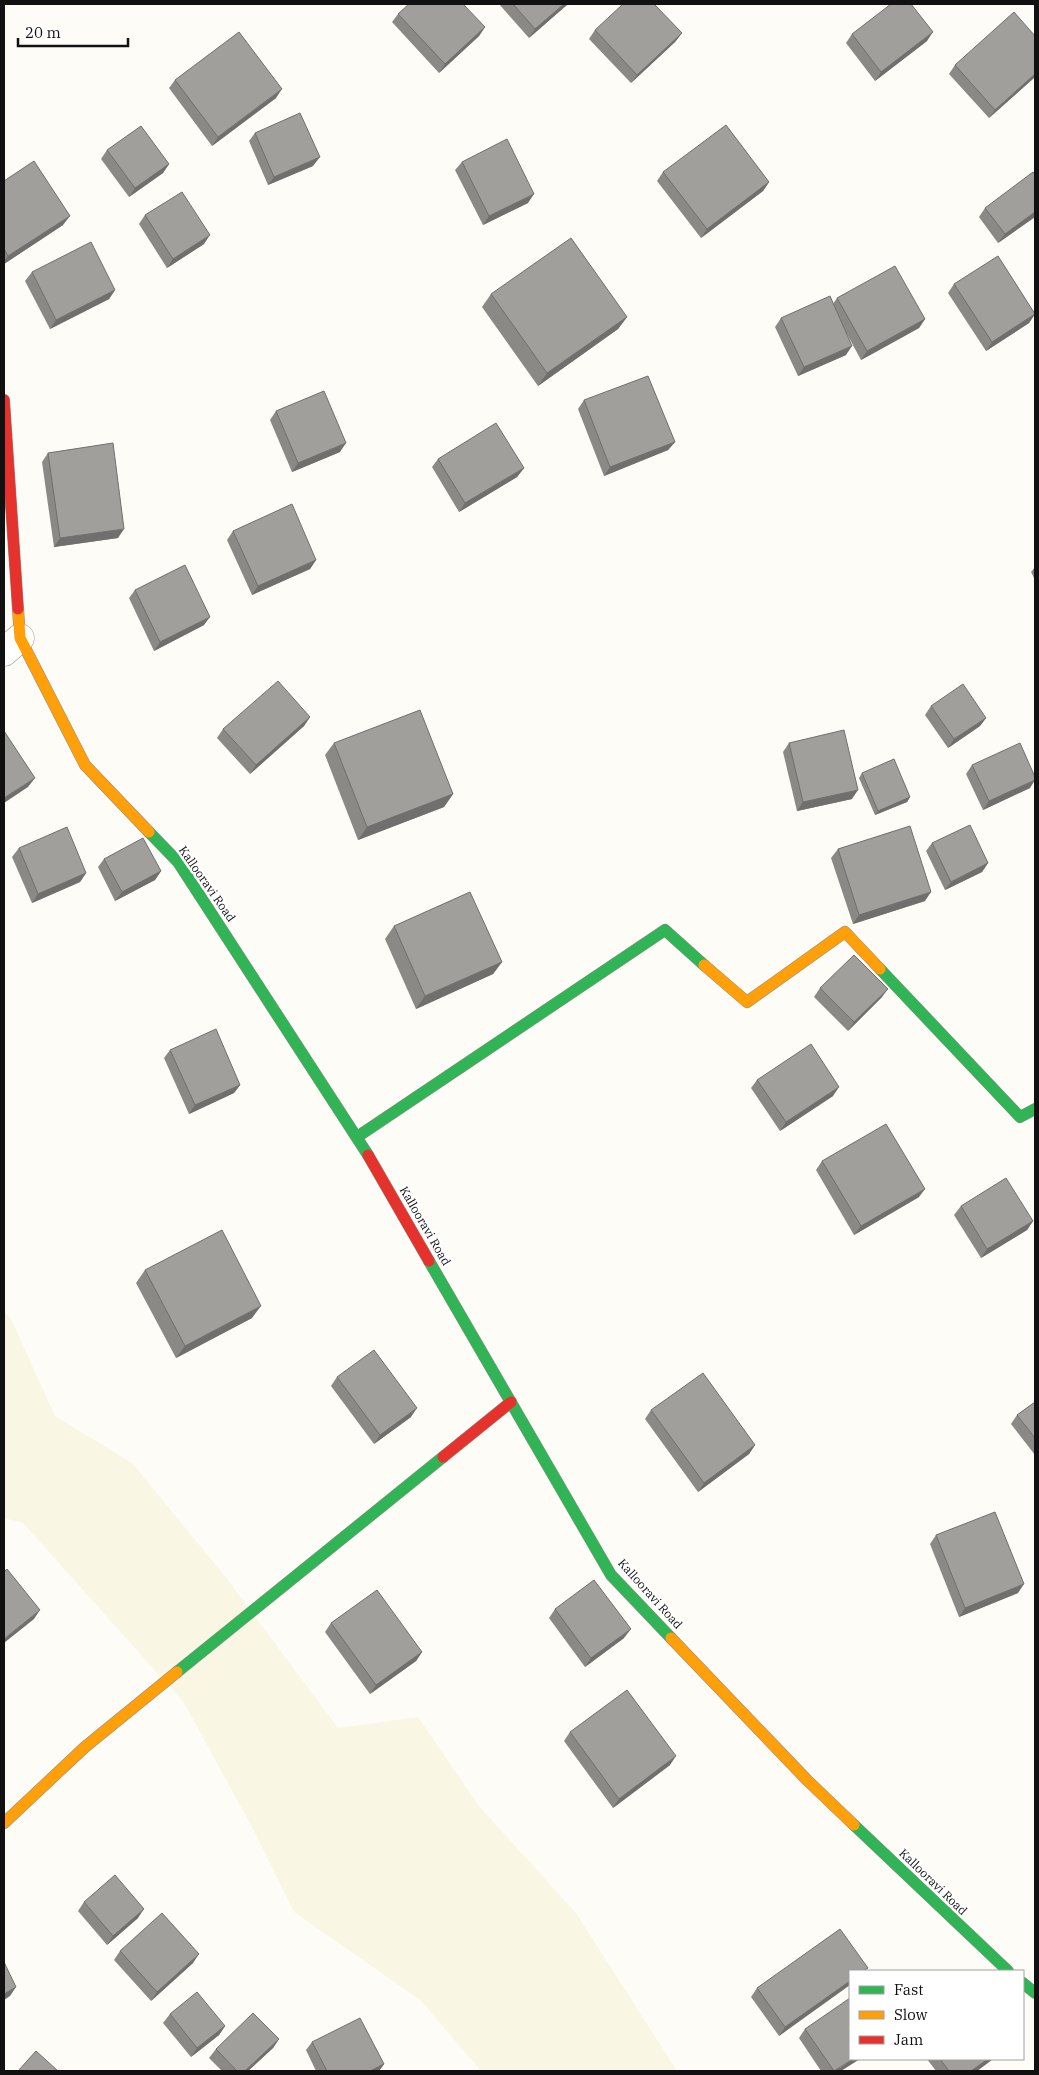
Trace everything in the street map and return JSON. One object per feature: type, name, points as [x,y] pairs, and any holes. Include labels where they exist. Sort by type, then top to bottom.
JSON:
[{"type":"main road","name":"Kallooravi Road","points":[[4,400],[12,645],[85,765],[178,862],[357,1137],[611,1575],[807,1780],[1007,1970]]},
{"type":"main road","points":[[357,1137],[665,930],[748,1002],[845,932],[1020,1117],[1035,1109]]},
{"type":"main road","points":[[4,1823],[85,1747],[511,1402]]},
{"type":"main road","points":[[1024,1984],[1035,1993]]},
{"type":"shaded area","points":[[4,1310],[12,1321],[55,1416],[132,1463],[225,1576],[338,1728],[418,1717],[479,1806],[576,1913],[677,2071],[481,2071],[420,2000],[294,1912],[252,1827],[184,1703],[23,1523],[4,1518]]},
{"type":"building","points":[[409,4],[463,4],[485,27],[445,64],[398,14]]},
{"type":"building","points":[[513,4],[564,4],[535,29]]},
{"type":"building","points":[[623,4],[654,4],[682,33],[637,75],[595,30]]},
{"type":"building","points":[[891,4],[911,4],[933,32],[881,72],[852,34]]},
{"type":"building","points":[[1014,12],[1035,36],[1035,74],[995,110],[955,65]]},
{"type":"building","points":[[239,32],[282,89],[218,137],[175,80]]},
{"type":"building","points":[[300,113],[320,157],[274,177],[255,133]]},
{"type":"building","points":[[726,125],[769,182],[707,229],[663,172]]},
{"type":"building","points":[[141,126],[169,164],[135,188],[107,150]]},
{"type":"building","points":[[507,139],[534,194],[489,216],[462,162]]},
{"type":"building","points":[[34,161],[70,216],[8,256],[4,249],[4,181]]},
{"type":"building","points":[[1033,172],[1035,175],[1035,212],[1005,234],[985,208]]},
{"type":"building","points":[[182,192],[210,235],[173,259],[145,215]]},
{"type":"building","points":[[571,238],[627,317],[547,373],[491,294]]},
{"type":"building","points":[[91,242],[115,290],[56,320],[32,272]]},
{"type":"building","points":[[998,256],[1035,314],[992,342],[954,284]]},
{"type":"building","points":[[895,266],[925,319],[867,351],[837,298]]},
{"type":"building","points":[[830,296],[852,346],[804,367],[781,318]]},
{"type":"building","points":[[648,376],[675,442],[610,467],[584,400]]},
{"type":"building","points":[[324,391],[346,443],[298,463],[276,411]]},
{"type":"building","points":[[496,423],[524,468],[465,503],[438,459]]},
{"type":"building","points":[[113,443],[124,529],[60,538],[48,453]]},
{"type":"building","points":[[292,504],[316,560],[258,586],[233,531]]},
{"type":"building","points":[[185,565],[210,617],[160,642],[135,590]]},
{"type":"building","points":[[278,681],[310,717],[256,765],[223,729]]},
{"type":"building","points":[[963,684],[986,718],[954,739],[931,706]]},
{"type":"building","points":[[420,710],[453,794],[367,827],[334,743]]},
{"type":"building","points":[[844,730],[858,790],[803,802],[789,743]]},
{"type":"building","points":[[4,731],[35,778],[4,798]]},
{"type":"building","points":[[1020,743],[1035,780],[989,801],[972,765]]},
{"type":"building","points":[[894,759],[910,797],[878,811],[862,773]]},
{"type":"building","points":[[970,825],[988,863],[951,882],[932,843]]},
{"type":"building","points":[[910,826],[931,892],[859,915],[838,849]]},
{"type":"building","points":[[67,827],[86,873],[38,894],[19,848]]},
{"type":"building","points":[[143,838],[161,871],[122,892],[104,859]]},
{"type":"building","points":[[470,892],[502,962],[425,996],[394,926]]},
{"type":"building","points":[[854,955],[888,989],[854,1022],[820,988]]},
{"type":"building","points":[[216,1029],[240,1085],[195,1105],[170,1050]]},
{"type":"building","points":[[811,1044],[839,1087],[786,1122],[757,1080]]},
{"type":"building","points":[[886,1124],[925,1189],[861,1226],[822,1161]]},
{"type":"building","points":[[1006,1178],[1033,1221],[987,1249],[961,1206]]},
{"type":"building","points":[[222,1230],[261,1306],[185,1346],[145,1270]]},
{"type":"building","points":[[374,1350],[417,1408],[380,1435],[337,1377]]},
{"type":"building","points":[[703,1373],[755,1445],[704,1483],[651,1410]]},
{"type":"building","points":[[1035,1402],[1035,1438],[1017,1415]]},
{"type":"building","points":[[995,1512],[1024,1584],[965,1608],[936,1535]]},
{"type":"building","points":[[7,1569],[40,1610],[4,1639],[4,1572]]},
{"type":"building","points":[[594,1580],[631,1629],[591,1658],[555,1609]]},
{"type":"building","points":[[377,1590],[422,1652],[376,1685],[331,1623]]},
{"type":"building","points":[[627,1690],[676,1756],[619,1799],[570,1732]]},
{"type":"building","points":[[115,1875],[144,1909],[113,1936],[84,1902]]},
{"type":"building","points":[[162,1913],[199,1954],[157,1992],[120,1951]]},
{"type":"building","points":[[840,1929],[868,1968],[865,1970],[849,1970],[849,1982],[785,2027],[757,1988]]},
{"type":"building","points":[[4,1962],[16,1987],[4,1994]]},
{"type":"building","points":[[197,1992],[225,2026],[197,2048],[170,2014]]},
{"type":"building","points":[[849,1999],[849,2060],[851,2060],[834,2071],[805,2029]]},
{"type":"building","points":[[253,2013],[279,2039],[245,2071],[237,2071],[216,2049]]},
{"type":"building","points":[[360,2018],[384,2064],[370,2071],[327,2071],[312,2042]]},
{"type":"building","points":[[36,2051],[58,2071],[18,2071]]},
{"type":"building","points":[[941,2060],[987,2060],[971,2071],[949,2071]]},
{"type":"traffic: fast","points":[[149,832],[178,862],[368,1155]]},
{"type":"traffic: fast","points":[[357,1137],[665,930],[704,965]]},
{"type":"traffic: fast","points":[[880,969],[1020,1117],[1035,1109]]},
{"type":"traffic: fast","points":[[429,1261],[611,1575],[671,1638]]},
{"type":"traffic: fast","points":[[177,1672],[443,1457]]},
{"type":"traffic: fast","points":[[854,1825],[1007,1970]]},
{"type":"traffic: fast","points":[[1024,1984],[1035,1993]]},
{"type":"traffic: slow","points":[[18,609],[20,638],[85,765],[149,832]]},
{"type":"traffic: slow","points":[[704,965],[747,1002],[845,932],[880,969]]},
{"type":"traffic: slow","points":[[671,1638],[807,1780],[854,1825]]},
{"type":"traffic: slow","points":[[4,1823],[85,1747],[177,1672]]},
{"type":"traffic: jam","points":[[4,400],[18,609]]},
{"type":"traffic: jam","points":[[368,1155],[429,1261]]},
{"type":"traffic: jam","points":[[443,1457],[511,1402]]}]
